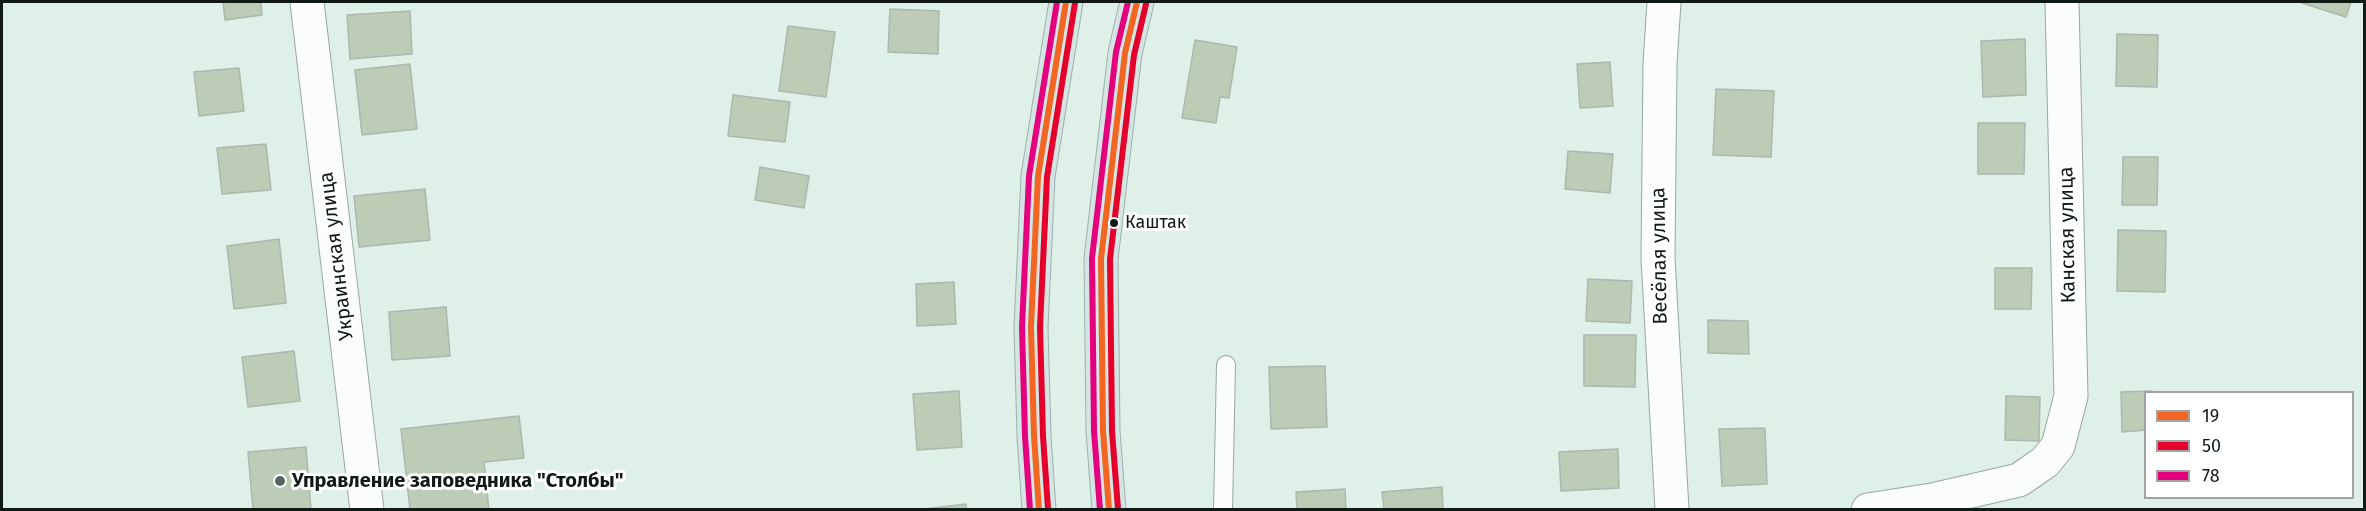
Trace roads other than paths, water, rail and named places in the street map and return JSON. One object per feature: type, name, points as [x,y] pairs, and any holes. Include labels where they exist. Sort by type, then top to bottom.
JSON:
[{"type":"highway","points":[[1039,510],[1031,327],[1038,176],[1066,2]]},
{"type":"highway","points":[[1109,510],[1103,431],[1101,259],[1125,53],[1137,2]]},
{"type":"street","name":"Украинская улица","points":[[307,2],[367,510]]},
{"type":"street","name":"Весёлая улица","points":[[1664,2],[1660,64],[1658,258],[1672,510]]},
{"type":"street","name":"Канская улица","points":[[1868,510],[1932,500],[2019,480],[2045,462],[2058,447],[2071,396],[2062,2]]},
{"type":"lane","points":[[1223,510],[1226,364]]},
{"type":"place","name":"Каштак","points":[[1114,223]]},
{"type":"place","name":"Управление заповедника \"Столбы\"","points":[[280,481]]}]
